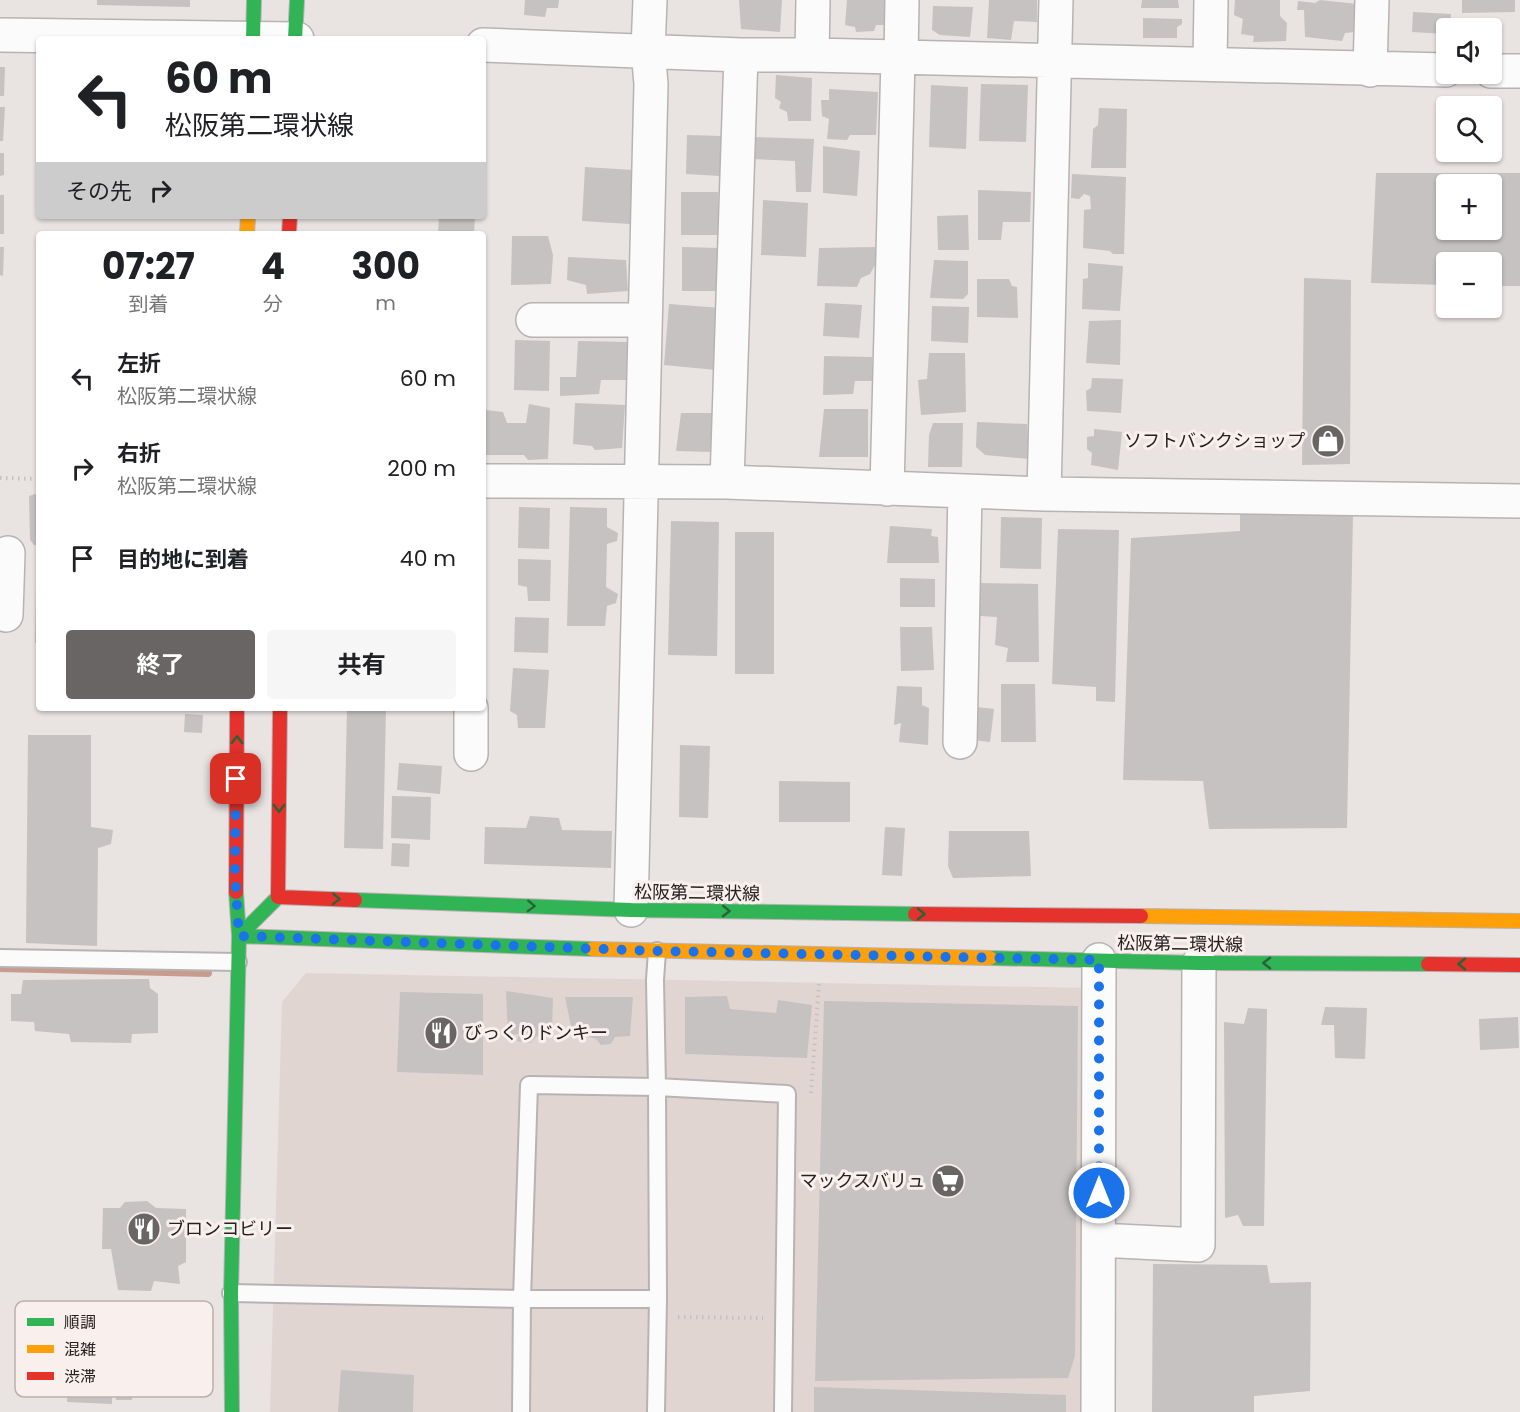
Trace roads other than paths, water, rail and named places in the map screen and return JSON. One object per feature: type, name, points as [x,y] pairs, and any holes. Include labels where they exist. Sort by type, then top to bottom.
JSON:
[{"type":"main road","points":[[253,36],[254,0]]},
{"type":"main road","points":[[296,36],[297,0]]},
{"type":"main road","points":[[232,1412],[231,1293],[239,936],[235,875],[237,711]]},
{"type":"main road","points":[[239,936],[278,897],[280,711]]},
{"type":"main road","name":"松阪第二環状線","points":[[278,897],[631,910],[1520,921]]},
{"type":"main road","name":"松阪第二環状線","points":[[239,936],[657,951],[1199,963],[1520,965]]},
{"type":"street","points":[[631,910],[651,84],[648,50],[650,0]]},
{"type":"street","points":[[812,55],[813,0]]},
{"type":"street","points":[[886,489],[902,0]]},
{"type":"street","points":[[1044,494],[1056,0]]},
{"type":"street","points":[[1210,64],[1211,0]]},
{"type":"street","points":[[1370,70],[1372,0]]},
{"type":"street","points":[[0,35],[63,36]]},
{"type":"street","points":[[486,45],[741,55],[1436,70]]},
{"type":"street","points":[[728,482],[741,55]]},
{"type":"street","points":[[1502,71],[1520,71]]},
{"type":"street","points":[[533,320],[645,320]]},
{"type":"street","points":[[486,481],[728,482],[1044,494],[1520,501]]},
{"type":"street","points":[[960,742],[965,491]]},
{"type":"street","points":[[471,711],[471,754]]},
{"type":"street","points":[[1098,1412],[1099,960]]},
{"type":"street","points":[[1099,1240],[1198,1245],[1199,963]]},
{"type":"lane","points":[[656,1412],[658,1299],[655,980],[657,951]]},
{"type":"lane","points":[[0,958],[238,962]]},
{"type":"lane","points":[[521,1412],[529,1085],[787,1094],[783,1412]]},
{"type":"lane","points":[[231,1293],[522,1299],[658,1299]]},
{"type":"waterway","points":[[0,968],[208,973]]},
{"type":"place","name":"ソフトバンクショップ","points":[[1328,441]]},
{"type":"place","name":"びっくりドンキー","points":[[441,1033]]},
{"type":"place","name":"マックスバリュ","points":[[948,1181]]},
{"type":"place","name":"ブロンコビリー","points":[[144,1229]]}]
